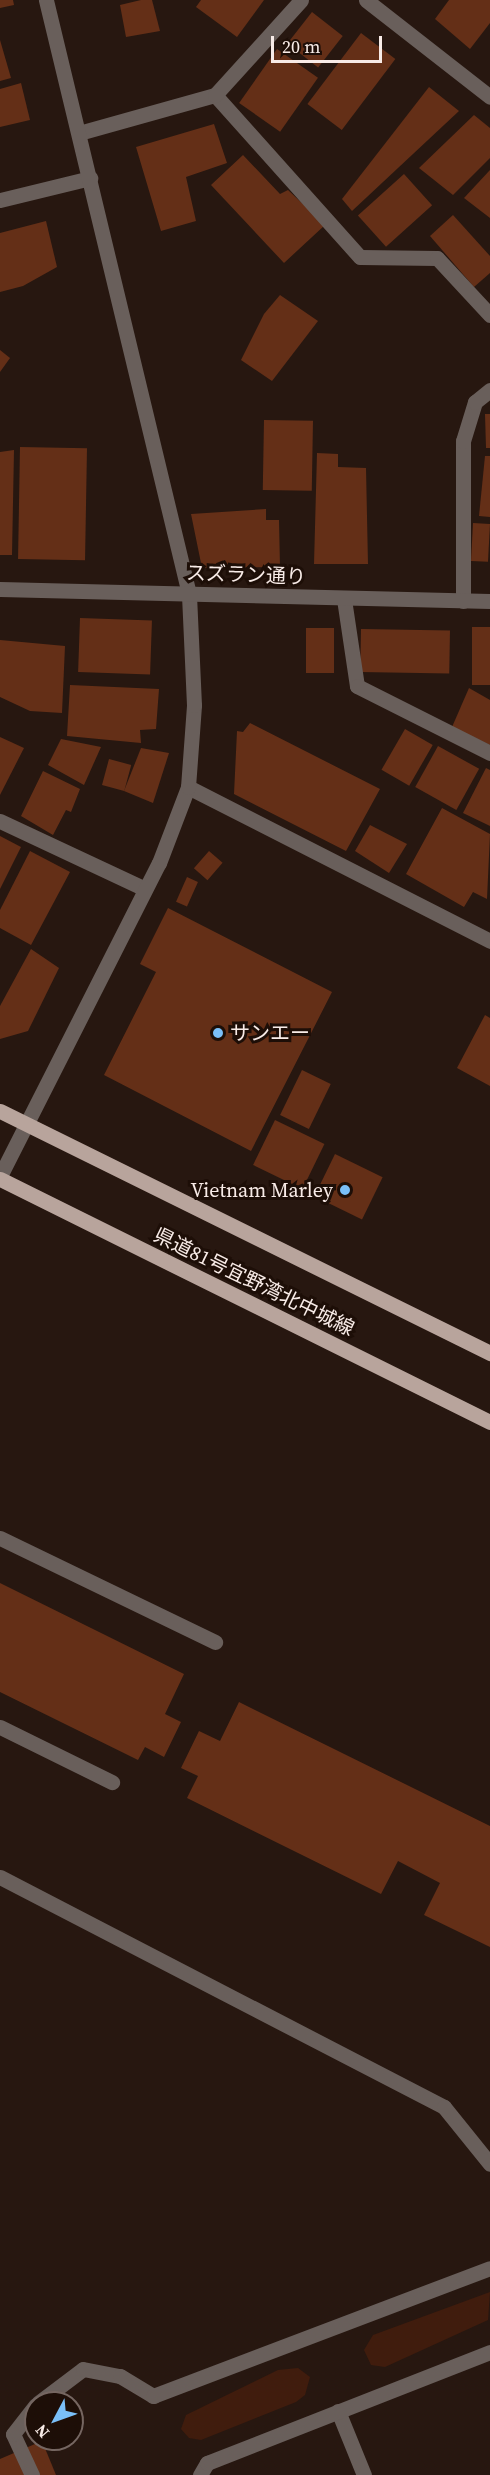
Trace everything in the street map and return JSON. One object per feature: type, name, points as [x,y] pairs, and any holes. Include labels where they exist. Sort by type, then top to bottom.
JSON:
[{"type":"main road","name":"県道81号宜野湾北中城線","points":[[0,1111],[490,1353]]},
{"type":"main road","name":"県道81号宜野湾北中城線","points":[[0,1178],[490,1422]]},
{"type":"street","points":[[0,1178],[145,889],[188,786],[194,705],[189,594],[46,0]]},
{"type":"street","points":[[79,133],[215,95],[301,0]]},
{"type":"street","points":[[366,0],[490,98]]},
{"type":"street","points":[[215,95],[360,256],[437,258],[490,315]]},
{"type":"street","points":[[0,200],[90,178]]},
{"type":"street","points":[[463,601],[463,441],[475,402],[490,390]]},
{"type":"street","name":"スズラン通り","points":[[0,589],[490,601]]},
{"type":"street","points":[[344,599],[357,686],[490,753]]},
{"type":"street","points":[[188,786],[490,941]]},
{"type":"street","points":[[0,821],[145,889]]},
{"type":"street","points":[[0,1538],[215,1642]]},
{"type":"street","points":[[0,1727],[112,1782]]},
{"type":"street","points":[[0,1877],[444,2107],[490,2164]]},
{"type":"street","points":[[54,2391],[83,2369],[120,2376],[153,2396],[490,2268]]},
{"type":"street","points":[[200,2475],[207,2463],[490,2352]]},
{"type":"street","points":[[338,2411],[364,2475]]},
{"type":"street","points":[[24,2420],[13,2434],[32,2475]]},
{"type":"shaded area","points":[[490,2292],[488,2320],[385,2367],[371,2365],[364,2350],[373,2335]]},
{"type":"shaded area","points":[[298,2368],[310,2377],[305,2395],[296,2402],[201,2440],[189,2438],[181,2429],[186,2415],[278,2370]]},
{"type":"building","points":[[0,0],[13,0],[14,5],[0,8]]},
{"type":"building","points":[[152,0],[160,31],[126,37],[120,5]]},
{"type":"building","points":[[201,0],[264,0],[237,37],[196,7]]},
{"type":"building","points":[[449,0],[490,0],[490,23],[470,49],[435,19]]},
{"type":"building","points":[[312,12],[343,36],[318,68],[287,44]]},
{"type":"building","points":[[361,33],[395,59],[342,130],[307,104]]},
{"type":"building","points":[[0,40],[11,78],[0,81]]},
{"type":"building","points":[[277,49],[318,78],[280,132],[239,103]]},
{"type":"building","points":[[21,83],[30,120],[0,127],[0,89]]},
{"type":"building","points":[[429,87],[459,111],[352,211],[342,199]]},
{"type":"building","points":[[474,115],[490,128],[490,158],[453,195],[419,168]]},
{"type":"building","points":[[214,124],[227,163],[186,177],[196,221],[161,231],[136,147]]},
{"type":"building","points":[[243,155],[280,194],[288,190],[325,225],[284,263],[211,185]]},
{"type":"building","points":[[490,170],[490,218],[464,198]]},
{"type":"building","points":[[404,174],[432,205],[386,247],[358,215]]},
{"type":"building","points":[[453,215],[490,256],[490,273],[474,287],[430,236]]},
{"type":"building","points":[[46,221],[57,267],[23,286],[0,292],[0,233]]},
{"type":"building","points":[[280,295],[318,321],[272,381],[241,360],[264,314]]},
{"type":"building","points":[[0,350],[10,358],[0,372]]},
{"type":"building","points":[[485,414],[490,414],[490,448],[486,448]]},
{"type":"building","points":[[264,420],[313,421],[312,491],[263,490]]},
{"type":"building","points":[[20,447],[87,448],[85,560],[18,559]]},
{"type":"building","points":[[14,450],[12,555],[0,555],[0,452]]},
{"type":"building","points":[[317,453],[338,454],[338,467],[366,468],[368,564],[314,564]]},
{"type":"building","points":[[485,456],[490,456],[490,517],[479,516]]},
{"type":"building","points":[[266,509],[266,520],[279,520],[280,567],[202,568],[191,514]]},
{"type":"building","points":[[473,523],[490,524],[488,562],[471,561]]},
{"type":"building","points":[[80,618],[152,621],[150,674],[78,672]]},
{"type":"building","points":[[472,627],[490,627],[490,685],[472,685]]},
{"type":"building","points":[[306,628],[334,628],[334,673],[306,673]]},
{"type":"building","points":[[361,629],[450,631],[449,674],[360,672]]},
{"type":"building","points":[[0,640],[65,646],[62,713],[30,711],[0,697]]},
{"type":"building","points":[[70,685],[159,689],[156,729],[140,730],[141,743],[67,736]]},
{"type":"building","points":[[469,688],[490,700],[490,745],[452,727]]},
{"type":"building","points":[[250,723],[380,789],[346,851],[234,794],[237,731],[243,732]]},
{"type":"building","points":[[405,729],[433,745],[409,786],[382,770]]},
{"type":"building","points":[[0,737],[24,748],[0,795]]},
{"type":"building","points":[[61,739],[101,747],[84,785],[48,765]]},
{"type":"building","points":[[438,746],[479,769],[456,810],[415,787]]},
{"type":"building","points":[[141,748],[169,753],[153,803],[124,791]]},
{"type":"building","points":[[109,759],[131,765],[124,791],[102,785]]},
{"type":"building","points":[[486,768],[490,770],[490,826],[463,813]]},
{"type":"building","points":[[43,771],[80,789],[71,812],[66,810],[53,835],[21,816]]},
{"type":"building","points":[[442,808],[490,834],[487,899],[473,892],[464,907],[406,874]]},
{"type":"building","points":[[370,825],[407,844],[389,873],[355,851]]},
{"type":"building","points":[[0,836],[21,847],[0,889]]},
{"type":"building","points":[[30,851],[70,872],[31,945],[0,928],[0,910]]},
{"type":"building","points":[[209,851],[223,863],[207,880],[194,868]]},
{"type":"building","points":[[187,877],[198,882],[187,907],[176,902]]},
{"type":"building","name":"サンエー","points":[[168,908],[332,992],[251,1151],[104,1075],[156,972],[140,964]]},
{"type":"building","points":[[31,949],[59,968],[28,1031],[0,1039],[0,1006]]},
{"type":"building","points":[[485,1015],[490,1018],[490,1086],[457,1068]]},
{"type":"building","points":[[302,1070],[331,1084],[309,1129],[280,1115]]},
{"type":"building","points":[[275,1120],[324,1144],[303,1189],[253,1165]]},
{"type":"building","points":[[335,1154],[383,1177],[362,1219],[314,1196]]},
{"type":"building","points":[[0,1583],[184,1674],[165,1714],[181,1722],[164,1757],[145,1747],[138,1760],[0,1692]]},
{"type":"building","points":[[239,1702],[490,1826],[490,1947],[424,1915],[440,1883],[398,1861],[381,1894],[187,1798],[198,1776],[181,1768],[199,1731],[220,1741]]},
{"type":"building","points":[[24,2449],[24,2451],[46,2451],[56,2475],[0,2475],[0,2459]]},
{"type":"place","name":"サンエー","points":[[218,1033]]},
{"type":"place","name":"Vietnam Marley","points":[[345,1190]]}]
